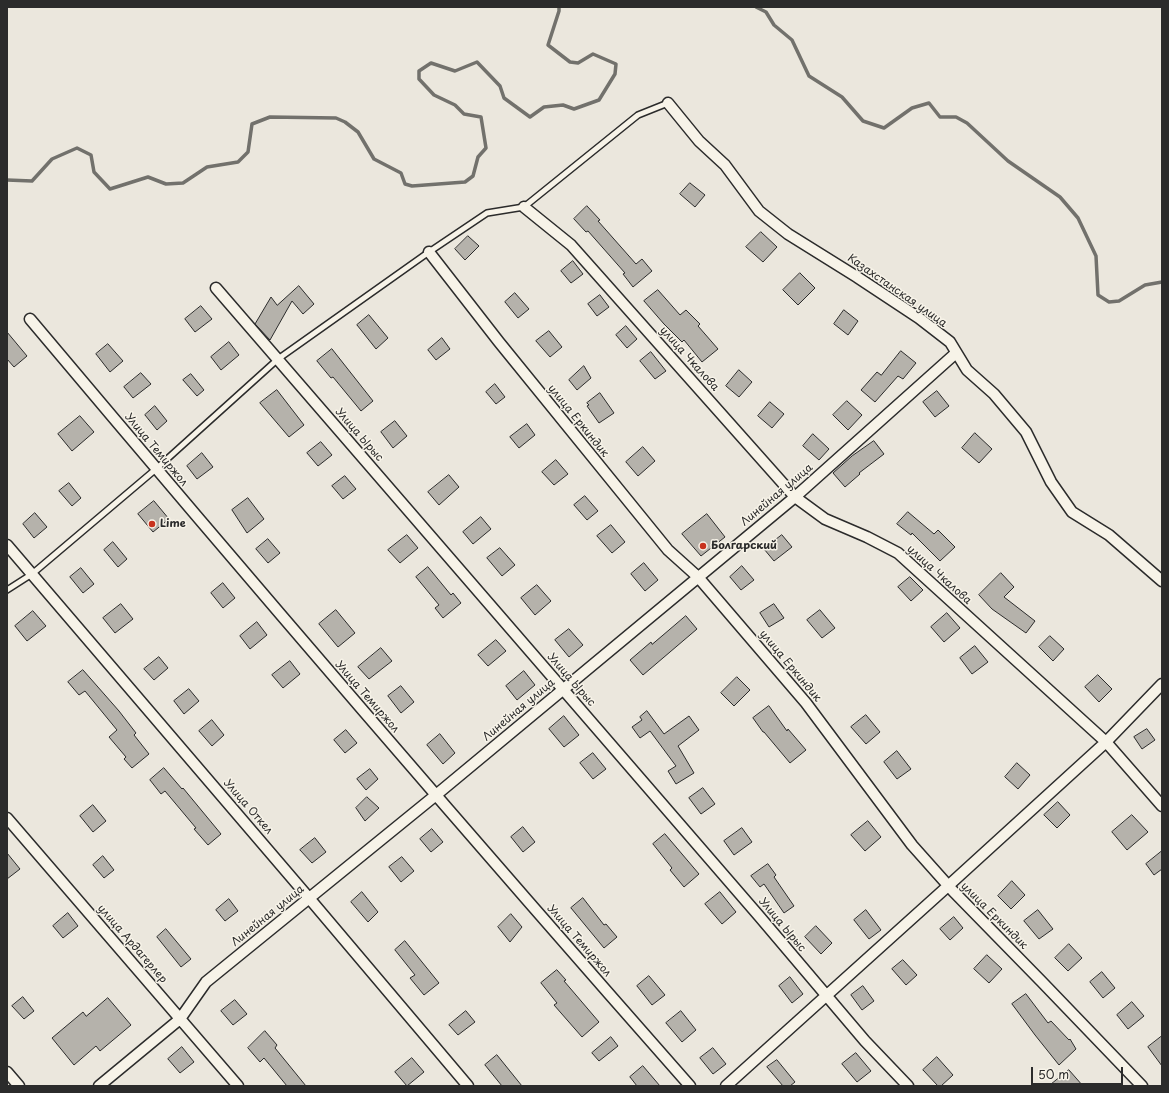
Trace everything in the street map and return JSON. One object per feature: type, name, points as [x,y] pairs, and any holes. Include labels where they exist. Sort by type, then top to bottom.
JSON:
[{"type":"street","name":"Казахстанская улица","points":[[668,103],[699,142],[725,165],[760,211],[788,234],[919,318],[950,342],[967,370],[994,394],[1026,432],[1051,482],[1072,512],[1109,535],[1162,581]]},
{"type":"street","name":"улица Чкалова","points":[[524,207],[571,245],[675,360],[795,497],[824,519],[867,537],[898,553],[1106,742],[1162,806]]},
{"type":"street","name":"улица Еркиндик","points":[[429,252],[499,342],[668,550],[698,577],[806,703],[912,845],[948,886],[1142,1086]]},
{"type":"street","name":"Улица Ырыс","points":[[216,288],[865,1041],[908,1086]]},
{"type":"street","name":"Улица Темиржол","points":[[30,319],[156,469],[436,795],[690,1086]]},
{"type":"street","name":"Линейная улица","points":[[99,1086],[180,1019],[206,982],[436,795],[795,497],[956,353]]},
{"type":"street","name":"Улица Откел","points":[[7,545],[468,1086]]},
{"type":"street","points":[[726,1086],[1106,742],[1162,684]]},
{"type":"street","name":"улица Ардагерлер","points":[[7,818],[238,1086]]},
{"type":"street","points":[[7,1072],[19,1086]]},
{"type":"lane","points":[[7,590],[32,574],[156,469],[278,359],[488,212],[524,207],[638,115],[668,103]]},
{"type":"building","points":[[690,183],[705,195],[695,207],[680,194]]},
{"type":"building","points":[[587,206],[600,220],[598,221],[636,264],[642,259],[652,271],[633,287],[623,274],[625,273],[588,231],[586,232],[574,219]]},
{"type":"building","points":[[761,232],[777,247],[763,262],[746,247]]},
{"type":"building","points":[[468,236],[479,246],[465,260],[455,249]]},
{"type":"building","points":[[573,261],[583,274],[571,283],[561,271]]},
{"type":"building","points":[[800,273],[815,288],[798,305],[783,290]]},
{"type":"building","points":[[299,286],[314,304],[303,314],[292,301],[270,340],[255,324],[271,297],[277,305]]},
{"type":"building","points":[[658,290],[680,315],[686,310],[700,324],[698,326],[718,349],[702,362],[684,340],[682,342],[644,301]]},
{"type":"building","points":[[515,293],[529,309],[518,318],[505,302]]},
{"type":"building","points":[[600,295],[609,307],[597,316],[588,304]]},
{"type":"building","points":[[201,306],[212,319],[195,332],[185,319]]},
{"type":"building","points":[[844,310],[858,321],[848,335],[834,324]]},
{"type":"building","points":[[369,315],[388,338],[376,349],[357,325]]},
{"type":"building","points":[[626,326],[637,339],[627,348],[616,335]]},
{"type":"building","points":[[549,331],[562,347],[550,357],[536,341]]},
{"type":"building","points":[[7,332],[27,356],[14,367],[7,359]]},
{"type":"building","points":[[442,338],[450,349],[436,360],[428,350]]},
{"type":"building","points":[[229,342],[239,355],[221,370],[211,357]]},
{"type":"building","points":[[108,344],[123,361],[110,372],[96,354]]},
{"type":"building","points":[[332,349],[373,401],[361,411],[333,377],[331,378],[317,361]]},
{"type":"building","points":[[901,351],[916,363],[903,379],[898,376],[875,402],[861,390],[877,372],[881,375]]},
{"type":"building","points":[[651,352],[666,371],[655,379],[640,361]]},
{"type":"building","points":[[584,366],[591,378],[577,390],[569,380]]},
{"type":"building","points":[[739,370],[752,382],[739,397],[726,386]]},
{"type":"building","points":[[141,373],[151,384],[133,398],[124,387]]},
{"type":"building","points":[[191,374],[204,390],[197,396],[183,380]]},
{"type":"building","points":[[495,384],[505,397],[496,404],[486,392]]},
{"type":"building","points":[[277,390],[304,425],[289,437],[260,403]]},
{"type":"building","points":[[937,391],[949,406],[935,417],[923,402]]},
{"type":"building","points":[[600,393],[614,413],[599,423],[587,406],[589,405],[587,403]]},
{"type":"building","points":[[847,401],[862,415],[848,430],[833,415]]},
{"type":"building","points":[[770,402],[784,414],[772,428],[758,416]]},
{"type":"building","points":[[155,406],[167,421],[157,430],[145,415]]},
{"type":"building","points":[[80,416],[94,432],[72,451],[58,434]]},
{"type":"building","points":[[395,421],[407,436],[393,448],[381,432]]},
{"type":"building","points":[[527,424],[535,435],[519,448],[510,437]]},
{"type":"building","points":[[975,433],[992,449],[979,463],[962,448]]},
{"type":"building","points":[[813,434],[829,449],[819,460],[803,446]]},
{"type":"building","points":[[874,441],[884,454],[859,473],[860,474],[845,487],[833,473],[852,456]]},
{"type":"building","points":[[321,442],[332,455],[318,466],[307,453]]},
{"type":"building","points":[[643,447],[655,461],[638,476],[626,462]]},
{"type":"building","points":[[202,453],[213,467],[197,479],[187,466]]},
{"type":"building","points":[[556,460],[568,474],[554,485],[542,472]]},
{"type":"building","points":[[449,475],[459,487],[439,505],[428,492]]},
{"type":"building","points":[[345,476],[356,489],[343,499],[332,486]]},
{"type":"building","points":[[69,483],[81,498],[72,506],[59,491]]},
{"type":"building","points":[[585,496],[598,511],[587,520],[574,505]]},
{"type":"building","points":[[248,498],[264,519],[247,533],[232,510]]},
{"type":"building","points":[[154,501],[169,519],[153,532],[138,514]]},
{"type":"building","points":[[908,512],[934,534],[938,530],[955,547],[940,561],[912,533],[911,535],[897,524]]},
{"type":"building","points":[[35,513],[47,527],[34,538],[23,524]]},
{"type":"building","points":[[707,514],[725,537],[701,556],[682,534]]},
{"type":"building","points":[[481,517],[491,529],[473,544],[463,532]]},
{"type":"building","points":[[611,525],[625,542],[612,553],[597,536]]},
{"type":"building","points":[[407,535],[418,548],[400,563],[388,550]]},
{"type":"building","points":[[782,535],[792,547],[774,561],[764,549]]},
{"type":"building","points":[[268,539],[280,553],[268,563],[256,549]]},
{"type":"building","points":[[113,542],[127,559],[118,567],[104,550]]},
{"type":"building","points":[[500,548],[515,565],[502,576],[487,558]]},
{"type":"building","points":[[644,563],[658,580],[645,591],[631,574]]},
{"type":"building","points":[[742,566],[754,580],[741,590],[730,577]]},
{"type":"building","points":[[428,567],[451,595],[453,593],[461,603],[443,618],[435,608],[439,605],[416,577]]},
{"type":"building","points":[[81,568],[94,584],[83,593],[70,577]]},
{"type":"building","points":[[1001,573],[1014,587],[1004,597],[1035,621],[1026,633],[992,609],[979,595]]},
{"type":"building","points":[[910,577],[923,590],[911,601],[898,587]]},
{"type":"building","points":[[223,583],[235,598],[223,608],[211,593]]},
{"type":"building","points":[[537,585],[551,601],[535,615],[521,598]]},
{"type":"building","points":[[121,604],[133,619],[115,633],[103,618]]},
{"type":"building","points":[[774,604],[784,618],[769,627],[760,613]]},
{"type":"building","points":[[336,610],[355,633],[338,647],[319,624]]},
{"type":"building","points":[[820,610],[835,628],[822,638],[807,620]]},
{"type":"building","points":[[33,611],[46,626],[27,641],[15,626]]},
{"type":"building","points":[[947,613],[960,628],[944,642],[931,627]]},
{"type":"building","points":[[686,616],[697,629],[643,675],[630,660]]},
{"type":"building","points":[[257,622],[267,635],[250,649],[240,636]]},
{"type":"building","points":[[569,629],[583,645],[569,657],[555,640]]},
{"type":"building","points":[[1050,636],[1064,649],[1053,661],[1039,647]]},
{"type":"building","points":[[496,640],[506,651],[488,666],[478,655]]},
{"type":"building","points":[[975,646],[988,662],[972,674],[960,658]]},
{"type":"building","points":[[381,648],[392,661],[369,679],[358,667]]},
{"type":"building","points":[[159,657],[168,668],[154,680],[144,669]]},
{"type":"building","points":[[290,661],[300,674],[283,688],[272,675]]},
{"type":"building","points":[[83,670],[119,711],[136,733],[134,735],[149,754],[132,768],[124,759],[126,757],[109,737],[117,730],[85,691],[79,695],[68,682]]},
{"type":"building","points":[[524,671],[535,685],[517,700],[506,686]]},
{"type":"building","points":[[1098,675],[1112,689],[1099,702],[1085,687]]},
{"type":"building","points":[[737,677],[750,690],[734,706],[721,693]]},
{"type":"building","points":[[401,686],[414,702],[401,713],[388,696]]},
{"type":"building","points":[[189,689],[199,701],[184,714],[174,701]]},
{"type":"building","points":[[769,706],[787,731],[788,729],[806,750],[790,763],[753,718]]},
{"type":"building","points":[[647,711],[664,734],[689,716],[699,730],[678,746],[694,773],[676,784],[668,771],[676,766],[650,731],[640,738],[632,727],[642,720],[640,717]]},
{"type":"building","points":[[866,715],[880,732],[866,744],[851,727]]},
{"type":"building","points":[[564,716],[579,735],[564,747],[549,729]]},
{"type":"building","points":[[212,720],[224,735],[212,746],[199,731]]},
{"type":"building","points":[[1147,729],[1155,740],[1142,749],[1134,737]]},
{"type":"building","points":[[346,730],[357,743],[345,753],[334,740]]},
{"type":"building","points":[[440,734],[455,753],[443,764],[427,745]]},
{"type":"building","points":[[897,751],[911,769],[897,779],[884,762]]},
{"type":"building","points":[[593,753],[606,769],[593,779],[580,763]]},
{"type":"building","points":[[1017,763],[1030,775],[1018,789],[1005,777]]},
{"type":"building","points":[[164,768],[182,789],[183,788],[221,834],[208,845],[194,829],[196,828],[165,791],[161,794],[150,780]]},
{"type":"building","points":[[370,769],[378,779],[366,790],[357,779]]},
{"type":"building","points":[[703,788],[715,804],[701,814],[689,798]]},
{"type":"building","points":[[367,797],[379,808],[365,821],[356,808]]},
{"type":"building","points":[[1058,802],[1070,815],[1057,828],[1044,815]]},
{"type":"building","points":[[93,805],[106,821],[93,832],[80,816]]},
{"type":"building","points":[[1132,815],[1148,832],[1127,850],[1112,832]]},
{"type":"building","points":[[868,821],[881,837],[865,851],[851,835]]},
{"type":"building","points":[[523,827],[535,842],[523,852],[511,837]]},
{"type":"building","points":[[742,828],[752,842],[734,855],[724,841]]},
{"type":"building","points":[[432,829],[443,842],[431,852],[420,839]]},
{"type":"building","points":[[665,834],[699,874],[684,887],[670,870],[672,868],[653,844]]},
{"type":"building","points":[[315,838],[326,852],[312,863],[300,850]]},
{"type":"building","points":[[1162,851],[1162,869],[1154,875],[1146,864]]},
{"type":"building","points":[[7,853],[20,869],[7,879]]},
{"type":"building","points":[[103,856],[114,870],[104,878],[93,865]]},
{"type":"building","points":[[402,857],[414,871],[401,882],[389,867]]},
{"type":"building","points":[[768,864],[776,875],[774,877],[794,906],[784,913],[764,884],[760,887],[751,876]]},
{"type":"building","points":[[1012,881],[1025,895],[1011,909],[998,896]]},
{"type":"building","points":[[362,892],[378,912],[368,922],[351,902]]},
{"type":"building","points":[[720,892],[736,912],[722,924],[705,904]]},
{"type":"building","points":[[583,898],[604,925],[606,924],[617,937],[604,948],[571,908]]},
{"type":"building","points":[[229,899],[238,911],[225,921],[216,910]]},
{"type":"building","points":[[866,910],[881,930],[869,939],[854,920]]},
{"type":"building","points":[[1038,910],[1053,929],[1039,939],[1024,921]]},
{"type":"building","points":[[68,913],[78,926],[63,938],[53,926]]},
{"type":"building","points":[[511,914],[522,927],[510,942],[498,927]]},
{"type":"building","points":[[954,917],[963,928],[950,940],[940,929]]},
{"type":"building","points":[[816,926],[832,943],[821,954],[805,937]]},
{"type":"building","points":[[166,929],[191,959],[181,967],[157,937]]},
{"type":"building","points":[[405,941],[439,983],[424,995],[410,978],[415,975],[395,950]]},
{"type":"building","points":[[1069,944],[1082,958],[1068,971],[1055,958]]},
{"type":"building","points":[[987,955],[1002,969],[989,983],[974,969]]},
{"type":"building","points":[[903,960],[917,975],[906,985],[892,969]]},
{"type":"building","points":[[557,970],[566,980],[564,981],[599,1022],[582,1037],[554,1005],[557,1003],[541,983]]},
{"type":"building","points":[[1102,972],[1115,988],[1103,998],[1090,982]]},
{"type":"building","points":[[649,976],[665,995],[652,1005],[637,986]]},
{"type":"building","points":[[790,977],[803,994],[792,1003],[779,986]]},
{"type":"building","points":[[863,986],[874,1001],[862,1010],[851,995]]},
{"type":"building","points":[[1026,994],[1048,1023],[1051,1021],[1069,1040],[1070,1039],[1076,1049],[1059,1065],[1012,1004]]},
{"type":"building","points":[[23,997],[34,1011],[24,1019],[12,1006]]},
{"type":"building","points":[[108,998],[131,1025],[100,1051],[96,1046],[74,1065],[52,1038],[83,1012],[86,1016]]},
{"type":"building","points":[[235,1000],[247,1014],[233,1025],[221,1011]]},
{"type":"building","points":[[1132,1002],[1144,1016],[1128,1029],[1117,1015]]},
{"type":"building","points":[[466,1011],[475,1022],[458,1035],[449,1025]]},
{"type":"building","points":[[681,1011],[696,1030],[682,1042],[666,1023]]},
{"type":"building","points":[[265,1031],[277,1045],[275,1048],[306,1086],[287,1086],[264,1058],[260,1062],[248,1048]]},
{"type":"building","points":[[1162,1036],[1162,1066],[1148,1047]]},
{"type":"building","points":[[611,1037],[618,1046],[599,1061],[592,1053]]},
{"type":"building","points":[[182,1047],[194,1062],[180,1073],[168,1059]]},
{"type":"building","points":[[713,1048],[726,1064],[713,1074],[700,1058]]},
{"type":"building","points":[[856,1053],[871,1071],[857,1082],[842,1064]]},
{"type":"building","points":[[497,1055],[522,1086],[502,1086],[485,1065]]},
{"type":"building","points":[[937,1057],[953,1075],[941,1086],[938,1086],[923,1070]]},
{"type":"building","points":[[412,1058],[424,1072],[407,1086],[395,1072]]},
{"type":"building","points":[[777,1060],[795,1082],[790,1086],[783,1086],[767,1067]]},
{"type":"building","points":[[643,1066],[660,1086],[637,1086],[630,1077]]},
{"type":"building","points":[[1069,1070],[1083,1086],[1049,1086]]},
{"type":"waterway","points":[[7,180],[32,181],[52,159],[77,148],[91,155],[94,172],[110,189],[148,177],[166,184],[183,183],[207,167],[238,162],[248,152],[252,124],[270,117],[336,118],[345,122],[358,132],[374,159],[401,173],[405,184],[412,186],[465,182],[473,176],[478,157],[486,148],[481,117],[464,114],[455,105],[434,95],[419,79],[419,71],[431,63],[455,71],[477,62],[500,86],[504,98],[530,117],[544,107],[563,105],[574,109],[599,100],[615,74],[616,64],[593,54],[578,63],[570,62],[548,45],[559,7]]},
{"type":"waterway","points":[[756,7],[766,12],[774,25],[792,40],[809,76],[842,97],[863,121],[884,128],[912,108],[929,103],[940,117],[956,117],[967,123],[1008,161],[1060,197],[1078,218],[1096,256],[1098,295],[1109,302],[1119,301],[1145,285],[1162,282]]},
{"type":"place","name":"Lime","points":[[152,524]]},
{"type":"place","name":"Болгарский","points":[[703,546]]}]
